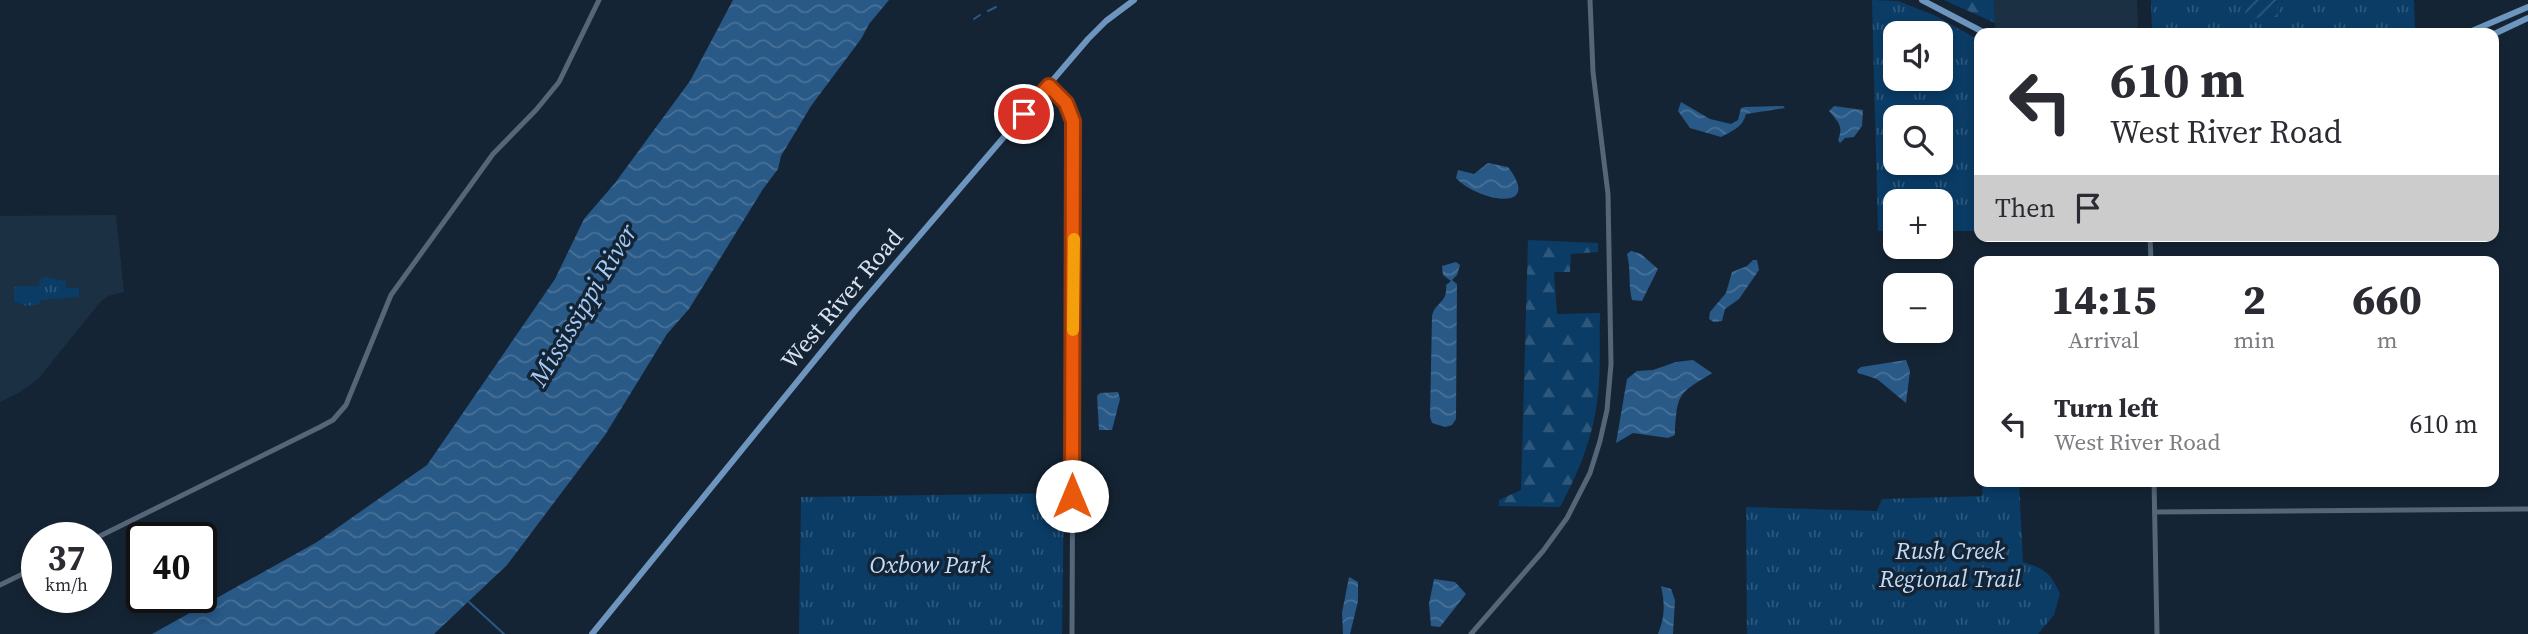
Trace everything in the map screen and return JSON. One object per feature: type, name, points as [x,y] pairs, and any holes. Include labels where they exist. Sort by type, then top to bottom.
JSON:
[{"type":"main road","name":"West River Road","points":[[592,634],[854,312],[1096,30],[1134,0]]},
{"type":"main road","points":[[1922,0],[1979,28]]},
{"type":"main road","points":[[2479,28],[2528,7]]},
{"type":"main road","points":[[2499,32],[2528,18]]},
{"type":"street","points":[[112,530],[320,427],[338,415],[350,398],[391,295],[494,154],[559,82],[599,0]]},
{"type":"street","points":[[1471,634],[1543,551],[1567,518],[1590,473],[1605,421],[1611,364],[1608,194],[1593,72],[1590,0]]},
{"type":"street","points":[[1049,86],[1070,111],[1074,132],[1072,634]]},
{"type":"street","points":[[2154,487],[2157,634]]},
{"type":"street","points":[[2155,512],[2528,509]]},
{"type":"street","points":[[0,585],[21,575]]},
{"type":"shaded area","points":[[1994,0],[2137,0],[2138,28],[1995,28]]},
{"type":"shaded area","points":[[116,215],[124,292],[108,296],[101,301],[38,379],[0,402],[0,216]]},
{"type":"green space","points":[[1872,0],[1898,1],[1945,21],[1883,21],[1883,91],[1953,91],[1953,26],[1974,37],[1974,231],[1953,231],[1953,189],[1883,189],[1883,231],[1878,231]]},
{"type":"green space","points":[[1944,0],[1994,0],[1995,23]]},
{"type":"green space","points":[[2151,0],[2414,0],[2415,28],[2152,28]]},
{"type":"green space","points":[[2246,0],[2277,0],[2278,17],[2245,18]]},
{"type":"green space","points":[[1528,240],[1598,243],[1598,252],[1571,254],[1570,272],[1554,272],[1557,314],[1600,313],[1596,410],[1579,467],[1560,507],[1499,506],[1499,500],[1521,490]]},
{"type":"green space","points":[[45,277],[66,281],[66,288],[79,288],[79,297],[40,300],[39,304],[26,306],[14,301],[14,286],[39,286],[40,279]]},
{"type":"green space","name":"Rush Creek Regional Trail","points":[[1983,487],[2019,487],[2023,562],[2046,573],[2054,581],[2060,594],[2054,615],[2038,634],[1747,634],[1746,507],[1877,511],[1882,499],[1982,496]]},
{"type":"green space","name":"Oxbow Park","points":[[1064,493],[1062,634],[799,634],[801,497]]},
{"type":"water","name":"Mississippi River","points":[[733,0],[889,0],[811,106],[781,156],[778,169],[689,309],[667,334],[605,435],[507,565],[434,634],[152,634],[190,613],[217,613],[217,598],[317,542],[427,465],[555,279],[584,219],[615,183],[690,81]]},
{"type":"water","points":[[1681,102],[1710,119],[1731,124],[1738,120],[1741,108],[1785,108],[1746,114],[1740,125],[1721,137],[1690,128],[1678,111]]},
{"type":"water","points":[[1834,106],[1863,110],[1862,126],[1854,137],[1845,138],[1840,143],[1839,124],[1829,111]]},
{"type":"water","points":[[1488,163],[1508,167],[1517,182],[1518,192],[1513,197],[1503,199],[1478,193],[1456,178],[1458,170],[1474,174]]},
{"type":"water","points":[[1631,251],[1641,254],[1658,269],[1642,301],[1632,300],[1627,254]]},
{"type":"water","points":[[1757,260],[1759,270],[1739,299],[1725,309],[1722,321],[1714,322],[1709,319],[1710,312],[1726,293],[1732,272],[1747,266]]},
{"type":"water","points":[[1456,262],[1460,265],[1452,280],[1457,284],[1456,419],[1452,425],[1445,427],[1432,423],[1430,417],[1432,317],[1435,308],[1445,296],[1446,285],[1451,281],[1443,275],[1442,266]]},
{"type":"water","points":[[1693,360],[1712,373],[1682,396],[1677,411],[1675,435],[1668,438],[1633,433],[1616,443],[1627,379],[1637,371],[1653,370],[1676,362]]},
{"type":"water","points":[[1906,360],[1910,371],[1906,403],[1877,379],[1858,373],[1857,370],[1861,367]]},
{"type":"water","points":[[1118,392],[1120,399],[1112,430],[1099,430],[1097,396],[1100,393]]},
{"type":"water","points":[[1349,577],[1358,582],[1358,601],[1350,634],[1343,634],[1342,613]]},
{"type":"water","points":[[1434,579],[1455,582],[1466,594],[1440,627],[1431,626],[1429,604]]},
{"type":"water","points":[[1661,586],[1671,589],[1675,600],[1673,634],[1658,634],[1664,610]]},
{"type":"waterway","points":[[988,11],[996,7]]},
{"type":"waterway","points":[[974,19],[980,15]]},
{"type":"waterway","points":[[469,602],[504,634]]},
{"type":"slow traffic","points":[[1073,330],[1074,239]]},
{"type":"route","points":[[1024,114],[1049,86],[1066,103],[1073,121],[1072,496]]}]
